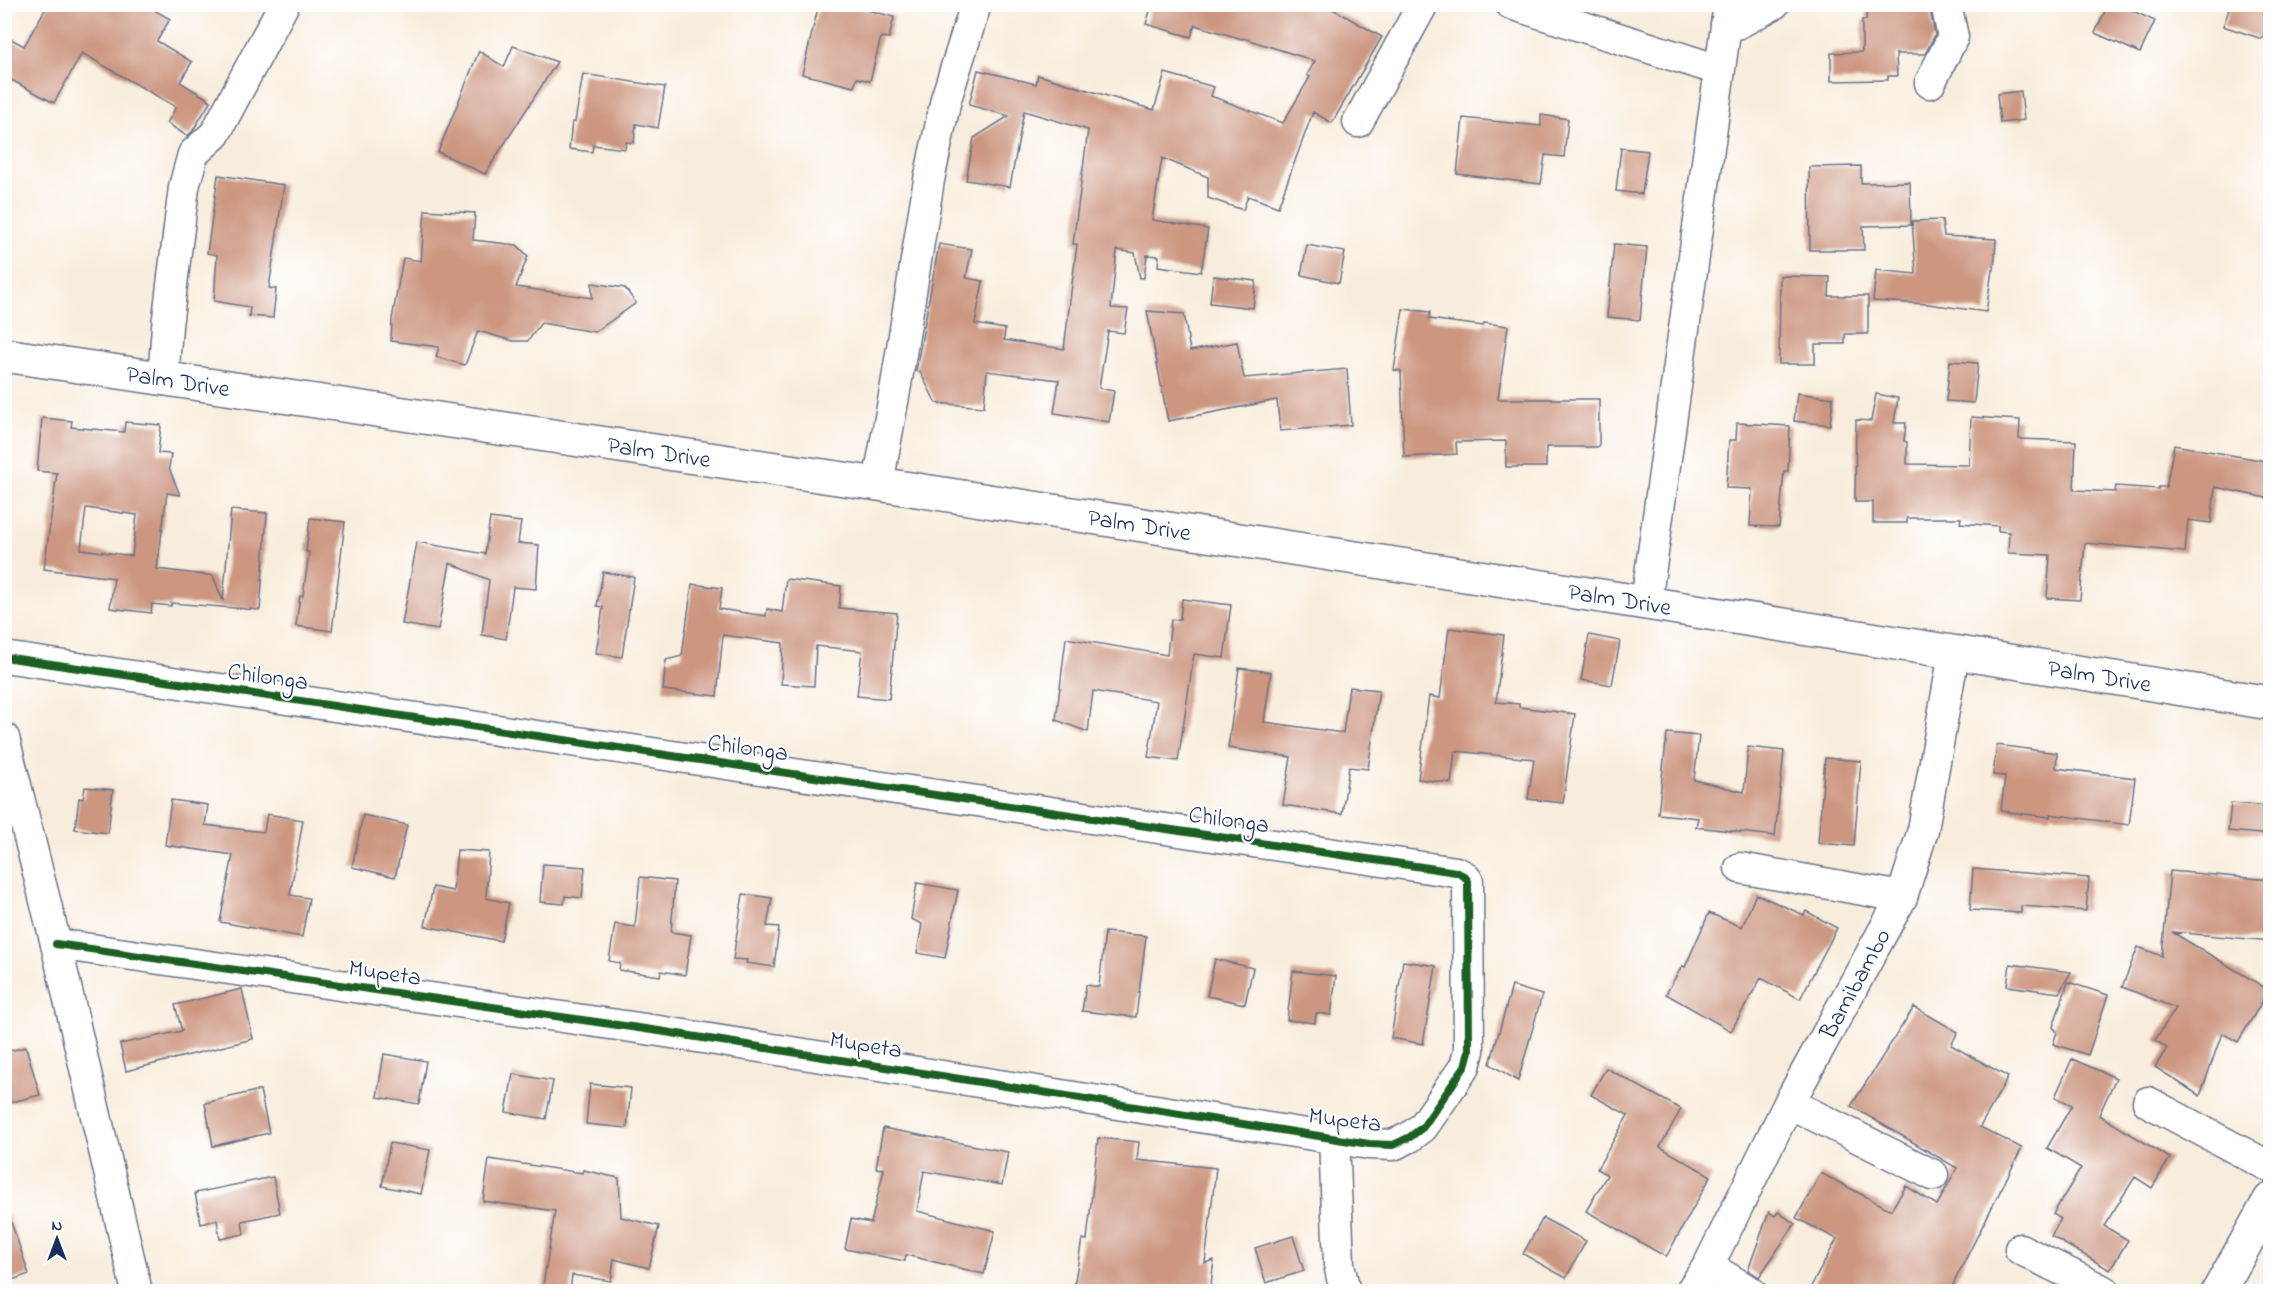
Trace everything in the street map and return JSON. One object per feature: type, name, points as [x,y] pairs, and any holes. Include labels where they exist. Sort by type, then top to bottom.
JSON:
[{"type":"street","points":[[163,380],[167,326],[184,187],[193,154],[215,134],[284,4]]},
{"type":"street","points":[[878,484],[929,180],[946,99],[976,4]]},
{"type":"street","points":[[1358,122],[1423,4]]},
{"type":"street","points":[[1511,4],[1719,70]]},
{"type":"street","points":[[1728,14],[1737,24],[1774,4]]},
{"type":"street","points":[[1930,83],[1953,37],[1946,4]]},
{"type":"street","points":[[1646,603],[1728,14]]},
{"type":"street","name":"Palm Drive","points":[[4,355],[878,484],[2271,703]]},
{"type":"street","name":"Bamibambo","points":[[1690,1292],[1708,1266],[1789,1102],[1902,897],[1923,830],[1954,653]]},
{"type":"street","name":"Chilonga","points":[[4,657],[1456,872],[1468,881],[1469,896]]},
{"type":"street","points":[[4,738],[56,944],[136,1292]]},
{"type":"street","points":[[1740,868],[1902,897]]},
{"type":"street","name":"Mupeta","points":[[56,944],[670,1032],[1369,1144],[1393,1145],[1410,1137],[1423,1127],[1465,1066],[1469,1051],[1469,896]]},
{"type":"street","points":[[1789,1102],[1933,1175]]},
{"type":"street","points":[[2148,1102],[2271,1167]]},
{"type":"street","points":[[1334,1138],[1339,1264],[1344,1292]]},
{"type":"street","points":[[2218,1292],[2271,1200]]},
{"type":"street","points":[[2020,1249],[2106,1292]]},
{"type":"street","points":[[1708,1266],[1750,1292]]},
{"type":"building","points":[[48,4],[144,4],[170,19],[157,41],[192,62],[180,82],[211,101],[192,132],[187,136],[167,123],[176,107],[82,53],[54,103],[4,76],[4,35],[24,46]]},
{"type":"building","points":[[819,4],[844,4],[894,17],[889,38],[881,37],[870,81],[857,78],[854,87],[802,74]]},
{"type":"building","points":[[1147,4],[1324,4],[1382,37],[1332,123],[1313,112],[1278,207],[1248,196],[1243,210],[1208,198],[1208,177],[1162,158],[1152,220],[1208,229],[1201,272],[1158,266],[1159,256],[1147,255],[1144,278],[1140,278],[1135,253],[1117,250],[1111,308],[1128,309],[1124,333],[1108,331],[1099,388],[1114,391],[1109,422],[1054,413],[1059,380],[987,371],[984,407],[936,403],[920,372],[916,371],[939,244],[972,249],[966,278],[983,281],[975,324],[1005,329],[1004,340],[1064,349],[1077,244],[1073,244],[1088,130],[1024,111],[1010,187],[966,180],[974,138],[1009,116],[969,105],[978,70],[1036,84],[1038,75],[1154,110],[1165,73],[1214,87],[1211,96],[1283,123],[1310,77],[1307,75],[1315,61],[1195,25],[1191,37],[1146,24],[1150,11],[1147,10]]},
{"type":"building","points":[[1866,4],[1929,4],[1935,35],[1925,54],[1896,54],[1897,76],[1888,76],[1888,80],[1831,81],[1831,53],[1862,52],[1862,20],[1866,20]]},
{"type":"building","points":[[2108,4],[2118,4],[2155,21],[2140,53],[2095,33]]},
{"type":"building","points":[[2231,4],[2271,4],[2271,17],[2262,39],[2223,26]]},
{"type":"building","points":[[513,46],[557,62],[485,174],[438,152],[479,51],[504,67]]},
{"type":"building","points":[[583,74],[665,87],[658,128],[636,124],[634,143],[626,142],[625,149],[593,145],[592,152],[569,149],[572,122],[575,122]]},
{"type":"building","points":[[2021,91],[2024,120],[2000,123],[1997,94]]},
{"type":"building","points":[[1541,115],[1568,119],[1564,157],[1545,155],[1541,184],[1457,174],[1463,118],[1541,126]]},
{"type":"building","points":[[1621,148],[1648,151],[1642,194],[1616,191]]},
{"type":"building","points":[[1861,166],[1861,183],[1910,182],[1911,225],[1863,226],[1864,250],[1810,250],[1809,167]]},
{"type":"building","points":[[218,175],[284,185],[269,288],[276,289],[273,318],[249,316],[250,307],[214,301],[217,255],[207,253]]},
{"type":"building","points":[[425,210],[475,213],[473,240],[517,245],[528,256],[516,287],[592,298],[592,283],[625,288],[636,303],[595,332],[541,323],[528,341],[513,341],[478,331],[465,365],[436,357],[439,347],[391,341],[392,319],[403,258],[421,261]]},
{"type":"building","points":[[1942,220],[1944,236],[1996,239],[1994,270],[1992,270],[1986,312],[1928,304],[1873,301],[1876,270],[1916,274],[1912,221]]},
{"type":"building","points":[[1614,244],[1647,247],[1640,320],[1607,317]]},
{"type":"building","points":[[1307,245],[1345,252],[1339,283],[1301,275]]},
{"type":"building","points":[[1213,276],[1256,281],[1253,308],[1210,303]]},
{"type":"building","points":[[1780,276],[1830,277],[1829,296],[1868,296],[1868,334],[1845,334],[1845,344],[1815,344],[1815,364],[1779,364]]},
{"type":"building","points":[[1403,309],[1430,312],[1429,319],[1483,326],[1484,323],[1508,326],[1498,399],[1599,399],[1599,447],[1546,447],[1546,467],[1506,467],[1506,441],[1456,442],[1457,454],[1404,457],[1401,371],[1394,370]]},
{"type":"building","points":[[1147,311],[1184,314],[1190,351],[1237,342],[1244,378],[1347,369],[1351,425],[1280,431],[1277,400],[1168,421]]},
{"type":"building","points":[[1950,361],[1978,363],[1974,403],[1946,401]]},
{"type":"building","points":[[1797,393],[1833,398],[1830,425],[1794,421]]},
{"type":"building","points":[[1876,394],[1898,398],[1894,423],[1906,423],[1904,441],[1907,442],[1907,464],[1969,465],[1971,417],[2020,420],[2019,439],[2076,441],[2074,490],[2115,492],[2116,486],[2158,489],[2166,487],[2174,445],[2271,462],[2271,499],[2215,487],[2211,523],[2188,520],[2185,552],[2085,543],[2080,600],[2047,598],[2050,555],[2008,553],[2009,532],[1998,531],[1998,526],[1960,523],[1961,518],[1907,518],[1907,523],[1873,523],[1873,502],[1855,502],[1856,420],[1871,421]]},
{"type":"building","points":[[42,418],[72,421],[71,427],[124,432],[125,422],[161,425],[158,453],[171,454],[169,468],[180,495],[167,493],[157,569],[213,576],[223,601],[231,510],[267,513],[260,610],[171,603],[171,606],[152,604],[151,613],[110,608],[114,578],[44,569],[57,473],[37,471]],"holes":[[[86,508],[137,515],[132,556],[81,549]]]},
{"type":"building","points":[[1737,423],[1790,426],[1788,471],[1784,471],[1779,527],[1750,526],[1752,489],[1726,488],[1729,440],[1736,440]]},
{"type":"building","points":[[310,518],[345,522],[332,631],[296,626],[309,552],[306,552]]},
{"type":"building","points":[[490,518],[521,522],[518,543],[539,545],[536,589],[513,587],[506,639],[482,635],[489,580],[450,563],[438,630],[402,624],[417,542],[485,554]]},
{"type":"building","points":[[603,572],[634,577],[622,657],[596,653],[603,607],[597,606]]},
{"type":"building","points":[[786,579],[841,586],[839,608],[897,613],[889,699],[857,696],[862,651],[816,646],[814,686],[781,684],[783,643],[723,635],[717,696],[663,690],[666,660],[682,656],[692,584],[722,588],[719,609],[766,616],[767,609],[782,612]]},
{"type":"building","points":[[1182,599],[1231,605],[1224,658],[1194,654],[1178,761],[1148,757],[1157,701],[1093,691],[1088,732],[1056,720],[1066,638],[1167,655],[1171,620],[1180,619]]},
{"type":"building","points":[[1449,628],[1504,635],[1496,702],[1575,714],[1563,803],[1528,799],[1534,759],[1455,751],[1451,783],[1418,779],[1429,696],[1440,698]]},
{"type":"building","points":[[1589,635],[1620,641],[1612,685],[1581,680]]},
{"type":"building","points":[[1239,668],[1271,672],[1264,722],[1343,733],[1349,687],[1379,690],[1368,769],[1349,767],[1342,814],[1283,805],[1291,757],[1228,748]]},
{"type":"building","points":[[1667,733],[1699,736],[1694,780],[1744,792],[1748,747],[1784,751],[1775,836],[1696,827],[1698,818],[1658,814]]},
{"type":"building","points":[[1997,745],[2057,753],[2056,768],[2135,778],[2129,825],[2050,814],[2050,817],[2001,811],[2005,776],[1993,775]]},
{"type":"building","points":[[1825,758],[1861,761],[1854,846],[1818,843]]},
{"type":"building","points":[[85,787],[113,790],[108,833],[75,829],[79,798],[83,799]]},
{"type":"building","points":[[171,800],[208,805],[205,825],[264,832],[267,814],[303,820],[290,895],[309,898],[302,937],[220,922],[233,855],[165,845]]},
{"type":"building","points":[[2231,803],[2271,806],[2271,835],[2228,831]]},
{"type":"building","points":[[363,815],[407,825],[395,877],[352,867]]},
{"type":"building","points":[[457,850],[489,852],[486,898],[509,903],[501,941],[425,926],[433,887],[453,891]]},
{"type":"building","points":[[543,864],[585,867],[582,898],[565,896],[564,904],[540,902]]},
{"type":"building","points":[[1973,869],[2089,878],[2086,911],[2021,906],[2021,913],[1970,910]]},
{"type":"building","points":[[2170,871],[2271,880],[2271,941],[2172,932],[2269,990],[2238,1042],[2222,1033],[2200,1096],[2155,1067],[2167,1048],[2155,1040],[2176,1008],[2122,987],[2138,947],[2162,956]]},
{"type":"building","points":[[640,877],[675,881],[671,932],[691,935],[685,975],[661,971],[660,976],[619,970],[620,963],[609,961],[615,924],[635,927]]},
{"type":"building","points":[[917,883],[958,890],[945,958],[917,953],[922,924],[911,919]]},
{"type":"building","points":[[743,894],[772,898],[767,926],[779,927],[774,967],[733,959]]},
{"type":"building","points":[[1756,894],[1804,915],[1806,911],[1837,928],[1800,999],[1761,978],[1731,1031],[1666,994],[1682,966],[1685,967],[1709,913],[1742,927]]},
{"type":"building","points":[[1105,932],[1146,936],[1136,1017],[1082,1011],[1086,985],[1099,987]]},
{"type":"building","points":[[1215,959],[1253,968],[1245,1004],[1207,996]]},
{"type":"building","points":[[1403,961],[1436,966],[1423,1044],[1391,1038]]},
{"type":"building","points":[[2010,964],[2071,972],[2059,993],[2007,986]]},
{"type":"building","points":[[1293,971],[1336,976],[1331,1015],[1316,1013],[1315,1023],[1287,1020]]},
{"type":"building","points":[[2068,982],[2108,995],[2088,1055],[2053,1044],[2057,1032],[2053,1027]]},
{"type":"building","points":[[1512,986],[1542,995],[1518,1081],[1490,1064]]},
{"type":"building","points":[[242,989],[253,1039],[126,1071],[120,1044],[182,1031],[175,1005]]},
{"type":"building","points":[[1914,1007],[1958,1032],[1951,1045],[2008,1077],[1980,1127],[2022,1148],[1949,1292],[1808,1292],[1837,1239],[1796,1218],[1821,1173],[1891,1210],[1906,1186],[1937,1205],[1957,1168],[1851,1106]]},
{"type":"building","points":[[26,1047],[40,1095],[4,1104],[4,1052]]},
{"type":"building","points":[[384,1054],[426,1061],[419,1104],[377,1097]]},
{"type":"building","points":[[2072,1059],[2116,1078],[2099,1115],[2170,1158],[2152,1188],[2135,1177],[2104,1226],[2128,1240],[2110,1270],[2051,1236],[2061,1219],[2053,1214],[2081,1168],[2047,1148],[2072,1105],[2055,1097]]},
{"type":"building","points":[[1606,1068],[1681,1109],[1660,1147],[1711,1176],[1666,1257],[1586,1211],[1607,1175],[1597,1169],[1628,1115],[1591,1095]]},
{"type":"building","points":[[513,1074],[553,1081],[546,1119],[506,1112]]},
{"type":"building","points":[[590,1084],[631,1088],[627,1128],[586,1124]]},
{"type":"building","points":[[260,1090],[269,1133],[213,1146],[205,1103]]},
{"type":"building","points":[[883,1128],[1008,1152],[1002,1185],[924,1171],[917,1211],[995,1231],[984,1274],[906,1255],[905,1261],[845,1249],[851,1219],[871,1223],[884,1169],[876,1168]]},
{"type":"building","points":[[1098,1138],[1139,1142],[1137,1160],[1216,1168],[1205,1263],[1214,1260],[1210,1292],[1073,1292],[1082,1239],[1087,1240]]},
{"type":"building","points":[[390,1143],[430,1150],[421,1194],[382,1186]]},
{"type":"building","points":[[489,1159],[582,1173],[583,1170],[619,1178],[621,1217],[659,1226],[649,1268],[614,1259],[611,1281],[572,1275],[570,1292],[542,1292],[555,1211],[483,1201]]},
{"type":"building","points":[[273,1177],[280,1213],[242,1221],[244,1234],[220,1239],[217,1220],[201,1224],[195,1193]]},
{"type":"building","points":[[1769,1212],[1775,1216],[1778,1212],[1795,1224],[1759,1277],[1748,1270]]},
{"type":"building","points":[[4,1213],[8,1213],[29,1274],[4,1283]]},
{"type":"building","points":[[1543,1218],[1586,1241],[1566,1278],[1523,1254]]},
{"type":"building","points":[[1293,1236],[1304,1271],[1266,1283],[1255,1248]]},
{"type":"cycle path","points":[[4,657],[1456,872],[1468,881],[1469,1051],[1465,1066],[1423,1127],[1410,1137],[1393,1145],[1369,1144],[659,1031],[56,944]]}]
